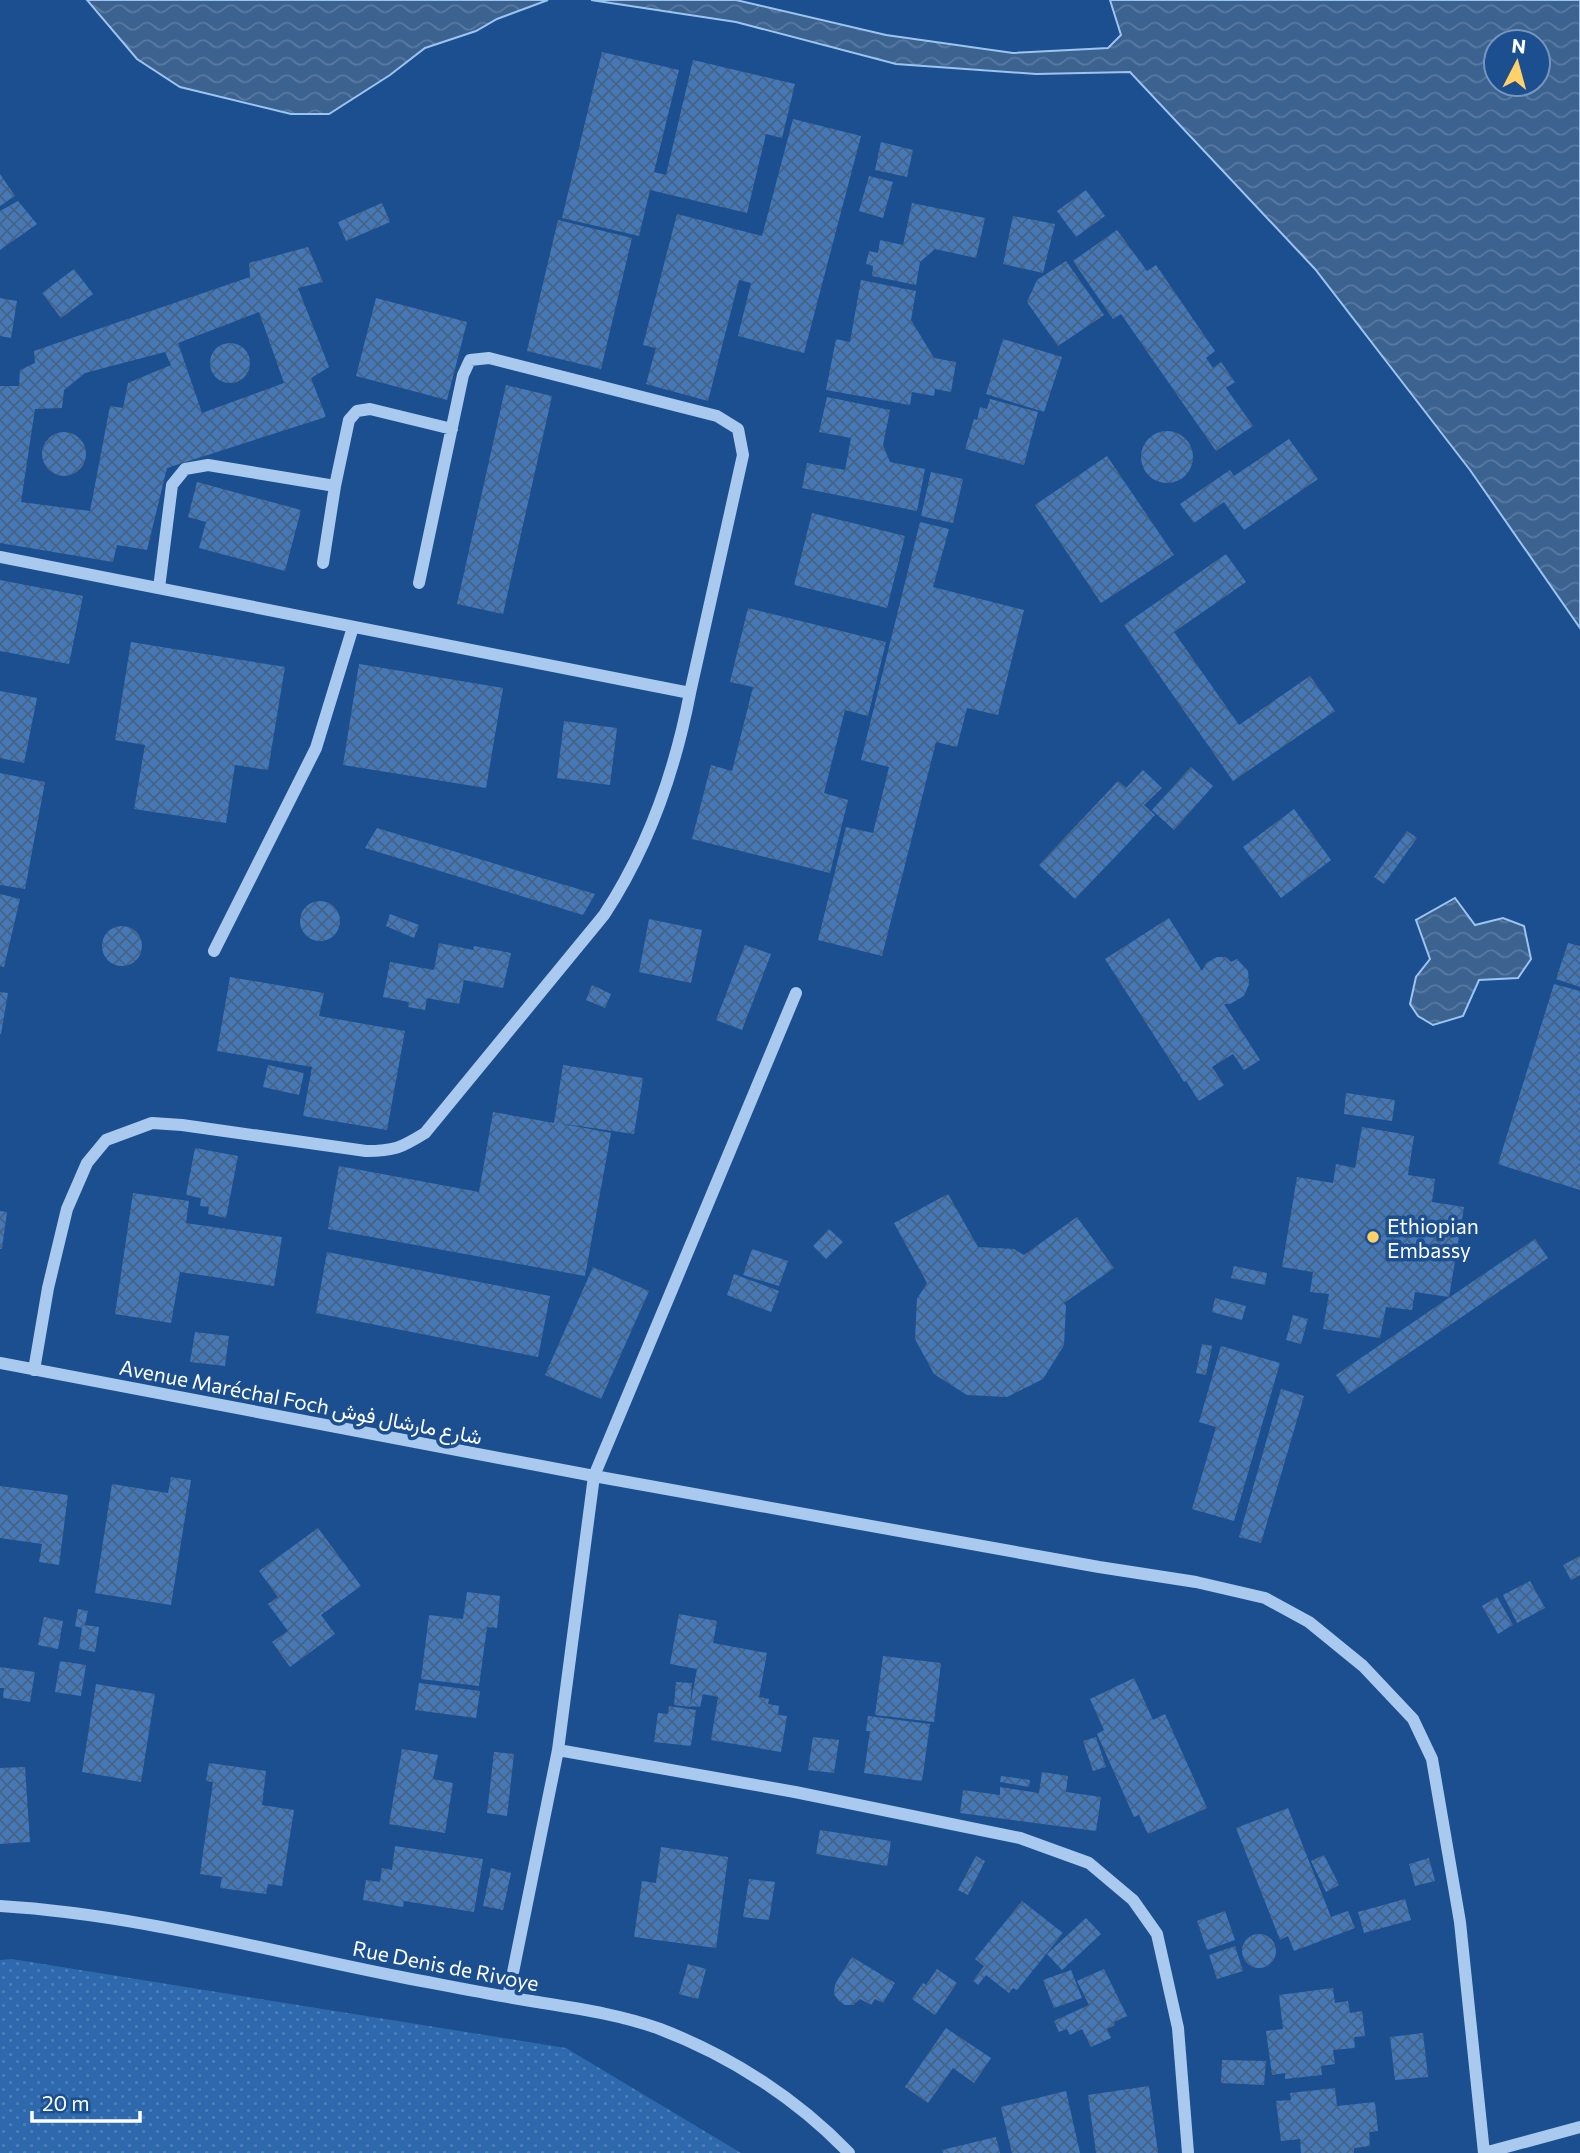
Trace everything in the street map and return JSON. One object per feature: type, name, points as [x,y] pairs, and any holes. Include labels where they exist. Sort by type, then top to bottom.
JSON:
[{"type":"street","points":[[34,1370],[48,1288],[67,1209],[87,1163],[106,1140],[152,1124],[182,1125],[366,1151],[401,1148],[425,1133],[604,915],[626,881],[651,827],[682,736],[744,455],[738,429],[717,416],[489,358],[470,360],[463,375],[419,583]]},
{"type":"street","points":[[323,563],[349,420],[357,411],[370,409],[452,429]]},
{"type":"street","points":[[159,588],[172,485],[185,469],[208,465],[335,486]]},
{"type":"street","points":[[0,557],[690,693]]},
{"type":"street","points":[[214,951],[316,748],[352,627]]},
{"type":"street","points":[[508,1997],[558,1750],[594,1476],[796,993]]},
{"type":"street","name":"Avenue Maréchal Foch شارع مارشال فوش","points":[[0,1363],[594,1476],[1196,1583],[1265,1598],[1309,1622],[1363,1666],[1413,1718],[1432,1759],[1460,1922],[1484,2153]]},
{"type":"street","points":[[558,1750],[795,1793],[1020,1838],[1089,1863],[1133,1899],[1157,1934],[1178,2028],[1188,2153]]},
{"type":"street","name":"Rue Denis de Rivoye","points":[[0,1906],[52,1909],[160,1927],[508,1997],[597,2012],[659,2028],[710,2051],[781,2092],[849,2153]]},
{"type":"street","points":[[1484,2153],[1580,2127]]},
{"type":"shaded area","points":[[12,1959],[566,2048],[741,2153],[0,2153],[0,1960]]},
{"type":"water","points":[[87,0],[548,0],[497,19],[476,31],[425,48],[390,75],[329,114],[291,114],[180,87],[137,59]]},
{"type":"water","points":[[591,0],[736,0],[886,35],[1013,53],[1108,48],[1121,35],[1110,0],[1580,0],[1580,628],[1470,470],[1315,269],[1130,72],[1036,74],[896,64],[736,22]]},
{"type":"water","points":[[1455,898],[1475,925],[1503,918],[1524,926],[1531,959],[1518,978],[1479,980],[1463,1016],[1433,1025],[1418,1016],[1410,1004],[1416,977],[1430,959],[1416,920]]},
{"type":"building","points":[[602,52],[679,70],[654,172],[666,175],[693,60],[795,84],[782,138],[766,134],[747,213],[650,190],[639,236],[562,218]]},
{"type":"building","points":[[793,119],[861,136],[804,353],[738,336],[751,283],[739,280],[708,401],[646,384],[656,348],[643,345],[677,214],[762,236]]},
{"type":"building","points":[[881,142],[913,150],[907,177],[875,170]]},
{"type":"building","points":[[0,174],[15,196],[0,206]]},
{"type":"building","points":[[869,176],[893,182],[883,218],[859,211]]},
{"type":"building","points":[[1086,190],[1105,216],[1076,237],[1057,211]]},
{"type":"building","points":[[18,201],[37,224],[0,250],[0,211]]},
{"type":"building","points":[[382,203],[390,222],[346,241],[338,222]]},
{"type":"building","points":[[912,203],[985,218],[976,258],[935,249],[920,262],[916,285],[872,276],[873,266],[866,264],[869,251],[878,253],[880,240],[903,245]]},
{"type":"building","points":[[1013,216],[1055,224],[1043,273],[1003,264]]},
{"type":"building","points":[[558,220],[632,238],[601,369],[527,351]]},
{"type":"building","points":[[1117,230],[1147,271],[1156,265],[1215,351],[1206,358],[1213,368],[1221,362],[1235,382],[1226,388],[1253,426],[1216,451],[1121,314],[1113,319],[1073,261]]},
{"type":"building","points":[[308,247],[323,282],[298,288],[329,367],[311,378],[326,417],[167,468],[147,550],[117,545],[113,562],[0,543],[0,386],[19,386],[20,370],[35,363],[34,351],[250,277],[249,263]],"holes":[[[259,312],[284,383],[202,413],[178,343]],[[165,352],[171,365],[128,383],[123,408],[110,406],[90,511],[21,502],[35,409],[62,408],[64,390],[85,373]]]},
{"type":"building","points":[[1066,261],[1104,315],[1058,346],[1027,302],[1037,280]]},
{"type":"building","points":[[74,269],[93,294],[61,318],[42,293]]},
{"type":"building","points":[[861,280],[916,291],[911,320],[934,358],[956,362],[951,392],[935,389],[934,396],[912,392],[910,405],[826,390],[836,339],[850,342]]},
{"type":"building","points":[[0,298],[17,301],[11,338],[0,336]]},
{"type":"building","points":[[376,298],[467,322],[447,400],[356,376]]},
{"type":"building","points":[[1003,339],[1062,357],[1044,412],[986,394]]},
{"type":"building","points":[[230,343],[244,349],[250,363],[244,377],[230,383],[216,377],[210,363],[216,349]]},
{"type":"building","points":[[506,385],[552,396],[503,614],[457,604]]},
{"type":"building","points":[[827,397],[890,410],[883,445],[890,462],[925,469],[917,511],[802,488],[807,463],[845,470],[851,438],[819,432]]},
{"type":"building","points":[[990,399],[1038,412],[1024,465],[965,449],[980,407],[987,409]]},
{"type":"building","points":[[1167,431],[1177,433],[1185,439],[1191,447],[1191,467],[1185,475],[1177,481],[1167,483],[1157,481],[1149,475],[1143,467],[1141,457],[1143,447],[1149,439],[1157,433]]},
{"type":"building","points":[[64,432],[80,438],[86,454],[80,470],[64,476],[48,470],[42,454],[48,438]]},
{"type":"building","points":[[1289,439],[1318,479],[1244,530],[1224,502],[1194,523],[1180,504],[1230,470],[1234,476]]},
{"type":"building","points":[[1107,456],[1174,555],[1101,603],[1035,505]]},
{"type":"building","points":[[931,472],[963,479],[953,523],[921,516]]},
{"type":"building","points":[[197,482],[301,510],[285,571],[199,548],[206,522],[188,517]]},
{"type":"building","points":[[812,513],[905,536],[887,608],[794,585]]},
{"type":"building","points":[[920,522],[949,529],[933,587],[1024,610],[998,715],[967,708],[957,747],[936,742],[882,956],[818,940],[846,827],[873,833],[889,767],[861,760]]},
{"type":"building","points":[[1226,554],[1246,582],[1174,632],[1239,725],[1310,676],[1335,711],[1233,781],[1124,625]]},
{"type":"building","points":[[0,580],[83,596],[69,664],[0,651]]},
{"type":"building","points":[[748,608],[886,642],[868,716],[845,710],[824,793],[848,800],[830,873],[692,839],[711,765],[732,771],[753,687],[730,682]]},
{"type":"building","points":[[131,642],[285,667],[268,770],[235,765],[226,823],[134,809],[145,745],[115,740]]},
{"type":"building","points":[[359,664],[503,688],[486,788],[343,765]]},
{"type":"building","points":[[0,691],[37,698],[24,763],[0,758]]},
{"type":"building","points":[[564,721],[617,728],[610,785],[557,778]]},
{"type":"building","points":[[1191,767],[1213,786],[1174,830],[1152,810]]},
{"type":"building","points":[[1143,770],[1162,788],[1144,805],[1155,815],[1075,899],[1039,865],[1118,781],[1126,788]]},
{"type":"building","points":[[0,773],[45,782],[25,889],[0,885]]},
{"type":"building","points":[[1294,809],[1331,860],[1281,898],[1243,847]]},
{"type":"building","points":[[377,828],[595,894],[583,915],[365,848]]},
{"type":"building","points":[[1407,831],[1417,838],[1384,884],[1374,877]]},
{"type":"building","points":[[0,894],[20,899],[4,967],[0,966]]},
{"type":"building","points":[[320,901],[334,907],[340,921],[334,935],[320,941],[306,935],[300,921],[306,907]]},
{"type":"building","points":[[390,914],[419,925],[414,938],[386,926]]},
{"type":"building","points":[[1169,918],[1202,971],[1206,963],[1217,957],[1226,957],[1231,962],[1237,959],[1248,971],[1249,984],[1244,996],[1230,1004],[1224,1004],[1260,1060],[1244,1070],[1233,1054],[1212,1067],[1224,1085],[1199,1101],[1105,959]]},
{"type":"building","points":[[649,919],[702,930],[691,983],[639,972]]},
{"type":"building","points":[[122,926],[136,932],[142,946],[136,960],[122,966],[108,960],[102,946],[108,932]]},
{"type":"building","points":[[439,943],[473,950],[474,946],[511,953],[503,988],[464,980],[459,1004],[427,998],[425,1010],[408,1007],[409,1002],[383,997],[390,962],[434,970]]},
{"type":"building","points":[[1568,943],[1580,946],[1580,987],[1556,979]]},
{"type":"building","points":[[745,945],[771,954],[742,1030],[716,1020]]},
{"type":"building","points":[[230,977],[324,993],[319,1016],[405,1031],[387,1130],[303,1116],[312,1067],[217,1051]]},
{"type":"building","points":[[1554,984],[1580,991],[1580,1190],[1498,1164]]},
{"type":"building","points":[[592,985],[611,994],[605,1008],[586,1000]]},
{"type":"building","points":[[0,992],[8,993],[1,1034],[0,1034]]},
{"type":"building","points":[[268,1065],[304,1073],[299,1095],[263,1087]]},
{"type":"building","points":[[563,1065],[643,1078],[634,1134],[558,1123],[611,1133],[585,1276],[328,1229],[339,1166],[479,1192],[493,1112],[554,1123]]},
{"type":"building","points":[[1346,1093],[1395,1100],[1392,1121],[1344,1114]]},
{"type":"building","name":"Ethiopian Embassy","points":[[1362,1127],[1414,1136],[1408,1175],[1435,1179],[1432,1202],[1464,1207],[1449,1297],[1415,1292],[1412,1310],[1386,1307],[1380,1338],[1323,1329],[1329,1294],[1310,1292],[1313,1272],[1282,1267],[1297,1177],[1333,1183],[1336,1164],[1355,1168]]},
{"type":"building","points":[[195,1148],[238,1156],[226,1218],[208,1214],[209,1207],[200,1206],[201,1198],[186,1195]]},
{"type":"building","points":[[133,1193],[189,1201],[186,1223],[282,1237],[274,1286],[180,1272],[171,1323],[115,1314]]},
{"type":"building","points":[[948,1194],[978,1247],[1014,1249],[1024,1255],[1077,1217],[1114,1268],[1064,1303],[1064,1345],[1043,1379],[1007,1397],[967,1395],[934,1374],[915,1339],[917,1299],[927,1283],[894,1223]]},
{"type":"building","points":[[0,1211],[7,1212],[2,1249],[0,1249]]},
{"type":"building","points":[[829,1229],[843,1242],[826,1259],[813,1246]]},
{"type":"building","points":[[1535,1239],[1548,1258],[1349,1394],[1336,1375]]},
{"type":"building","points":[[752,1249],[788,1261],[779,1286],[743,1275]]},
{"type":"building","points":[[327,1252],[550,1296],[538,1357],[316,1313]]},
{"type":"building","points":[[1234,1266],[1267,1273],[1265,1285],[1231,1278]]},
{"type":"building","points":[[593,1267],[649,1291],[601,1399],[545,1375]]},
{"type":"building","points":[[734,1274],[779,1291],[771,1312],[727,1295]]},
{"type":"building","points":[[1215,1298],[1246,1306],[1242,1320],[1212,1312]]},
{"type":"building","points":[[1293,1315],[1308,1319],[1301,1344],[1286,1340]]},
{"type":"building","points":[[195,1332],[229,1336],[225,1366],[190,1362]]},
{"type":"building","points":[[1202,1344],[1212,1346],[1206,1375],[1196,1373]]},
{"type":"building","points":[[1221,1346],[1280,1363],[1234,1521],[1192,1509],[1216,1427],[1199,1422]]},
{"type":"building","points":[[1281,1389],[1304,1396],[1261,1543],[1239,1537]]},
{"type":"building","points":[[171,1477],[191,1480],[171,1605],[95,1593],[112,1484],[168,1493]]},
{"type":"building","points":[[0,1486],[68,1495],[59,1565],[39,1562],[42,1544],[0,1538]]},
{"type":"building","points":[[318,1528],[361,1586],[321,1615],[335,1634],[290,1667],[272,1642],[288,1631],[268,1604],[278,1597],[259,1571]]},
{"type":"building","points":[[1580,1556],[1580,1575],[1571,1580],[1563,1565]]},
{"type":"building","points":[[1530,1581],[1545,1608],[1517,1623],[1503,1595]]},
{"type":"building","points":[[467,1592],[500,1596],[497,1628],[487,1627],[479,1686],[421,1679],[429,1615],[463,1619]]},
{"type":"building","points":[[1497,1597],[1513,1625],[1498,1634],[1482,1606]]},
{"type":"building","points":[[78,1609],[88,1611],[85,1625],[99,1627],[95,1652],[79,1649],[82,1628],[75,1626]]},
{"type":"building","points":[[679,1614],[717,1621],[713,1643],[767,1653],[759,1697],[769,1699],[768,1704],[779,1706],[778,1715],[787,1716],[781,1752],[711,1740],[718,1697],[703,1694],[700,1707],[690,1706],[697,1669],[670,1664]]},
{"type":"building","points":[[44,1617],[63,1621],[58,1649],[38,1645]]},
{"type":"building","points":[[883,1656],[941,1663],[934,1722],[875,1715]]},
{"type":"building","points":[[60,1661],[86,1665],[81,1696],[55,1692]]},
{"type":"building","points":[[0,1667],[35,1672],[30,1702],[3,1698]]},
{"type":"building","points":[[1134,1678],[1153,1720],[1165,1714],[1207,1808],[1148,1834],[1139,1815],[1134,1817],[1097,1734],[1104,1730],[1090,1699]]},
{"type":"building","points":[[676,1682],[692,1683],[690,1707],[674,1705]]},
{"type":"building","points":[[419,1683],[480,1691],[476,1718],[415,1710]]},
{"type":"building","points":[[96,1684],[155,1694],[141,1782],[82,1772]]},
{"type":"building","points":[[669,1706],[696,1710],[691,1746],[654,1742],[658,1713],[668,1714]]},
{"type":"building","points":[[868,1716],[930,1724],[922,1781],[864,1773],[870,1731],[866,1731]]},
{"type":"building","points":[[813,1737],[839,1740],[834,1773],[808,1770]]},
{"type":"building","points":[[1096,1737],[1106,1767],[1093,1771],[1083,1741]]},
{"type":"building","points":[[402,1749],[438,1755],[433,1779],[453,1783],[445,1833],[389,1824]]},
{"type":"building","points":[[494,1752],[514,1754],[507,1816],[487,1813]]},
{"type":"building","points":[[209,1763],[266,1771],[262,1805],[294,1810],[282,1886],[268,1884],[266,1894],[220,1888],[222,1877],[200,1874],[213,1782],[206,1781]]},
{"type":"building","points":[[25,1767],[30,1842],[0,1844],[0,1768]]},
{"type":"building","points":[[1042,1772],[1068,1776],[1066,1792],[1101,1797],[1096,1831],[960,1813],[963,1790],[1000,1795],[1000,1787],[1039,1793]]},
{"type":"building","points":[[1001,1776],[1030,1780],[1029,1787],[1000,1782]]},
{"type":"building","points":[[1288,1808],[1331,1917],[1348,1911],[1355,1928],[1294,1951],[1288,1936],[1280,1940],[1236,1828]]},
{"type":"building","points":[[820,1830],[891,1841],[887,1866],[816,1854]]},
{"type":"building","points":[[395,1846],[483,1859],[474,1912],[404,1901],[403,1907],[363,1900],[366,1880],[380,1882],[382,1868],[392,1870]]},
{"type":"building","points":[[661,1847],[728,1857],[716,1948],[634,1937],[642,1881],[656,1883]]},
{"type":"building","points":[[1324,1855],[1339,1885],[1326,1892],[1311,1861]]},
{"type":"building","points":[[976,1856],[985,1861],[968,1895],[958,1890]]},
{"type":"building","points":[[1429,1858],[1435,1881],[1415,1886],[1409,1864]]},
{"type":"building","points":[[491,1868],[511,1873],[503,1910],[483,1906]]},
{"type":"building","points":[[749,1879],[775,1882],[769,1920],[743,1917]]},
{"type":"building","points":[[1405,1899],[1411,1920],[1364,1933],[1358,1912]]},
{"type":"building","points":[[1022,1901],[1063,1933],[1017,1990],[1013,1988],[1009,1993],[986,1975],[978,1985],[973,1981],[984,1966],[975,1959]]},
{"type":"building","points":[[1225,1911],[1235,1940],[1207,1950],[1197,1921]]},
{"type":"building","points":[[1086,1918],[1101,1934],[1062,1970],[1047,1954]]},
{"type":"building","points":[[1259,1934],[1271,1939],[1276,1951],[1271,1963],[1259,1968],[1247,1963],[1242,1951],[1247,1939]]},
{"type":"building","points":[[1235,1946],[1243,1971],[1217,1979],[1209,1955]]},
{"type":"building","points":[[852,1957],[895,1983],[883,2003],[875,1999],[871,2005],[860,1999],[853,2005],[845,2005],[834,1995],[835,1984]]},
{"type":"building","points":[[688,1964],[706,1969],[698,1999],[679,1994]]},
{"type":"building","points":[[937,1969],[957,1983],[935,2015],[912,1999]]},
{"type":"building","points":[[1104,1969],[1127,2016],[1107,2029],[1111,2038],[1091,2047],[1082,2029],[1070,2035],[1067,2029],[1059,2032],[1054,2021],[1089,2005],[1077,1981]]},
{"type":"building","points":[[1071,1970],[1082,1998],[1054,2008],[1043,1980]]},
{"type":"building","points":[[1333,1988],[1335,2003],[1348,2001],[1350,2013],[1362,2011],[1365,2036],[1354,2037],[1355,2048],[1333,2050],[1335,2064],[1321,2066],[1322,2075],[1285,2079],[1285,2073],[1272,2075],[1266,2031],[1283,2029],[1279,1995]]},
{"type":"building","points":[[946,2028],[991,2058],[974,2083],[953,2068],[928,2103],[905,2087]]},
{"type":"building","points":[[1423,2033],[1428,2077],[1395,2080],[1390,2037]]},
{"type":"building","points":[[1222,2060],[1266,2061],[1264,2085],[1221,2083]]},
{"type":"building","points":[[1149,2086],[1158,2153],[1096,2153],[1088,2095]]},
{"type":"building","points":[[1335,2088],[1337,2106],[1375,2102],[1378,2131],[1369,2132],[1370,2146],[1354,2148],[1354,2153],[1301,2153],[1300,2139],[1281,2141],[1276,2101],[1291,2100],[1290,2093]]},
{"type":"building","points":[[1066,2091],[1080,2153],[1012,2153],[1001,2107]]},
{"type":"building","points":[[996,2137],[1000,2153],[943,2153],[942,2150]]},
{"type":"place","name":"Ethiopian Embassy","points":[[1373,1237]]}]
